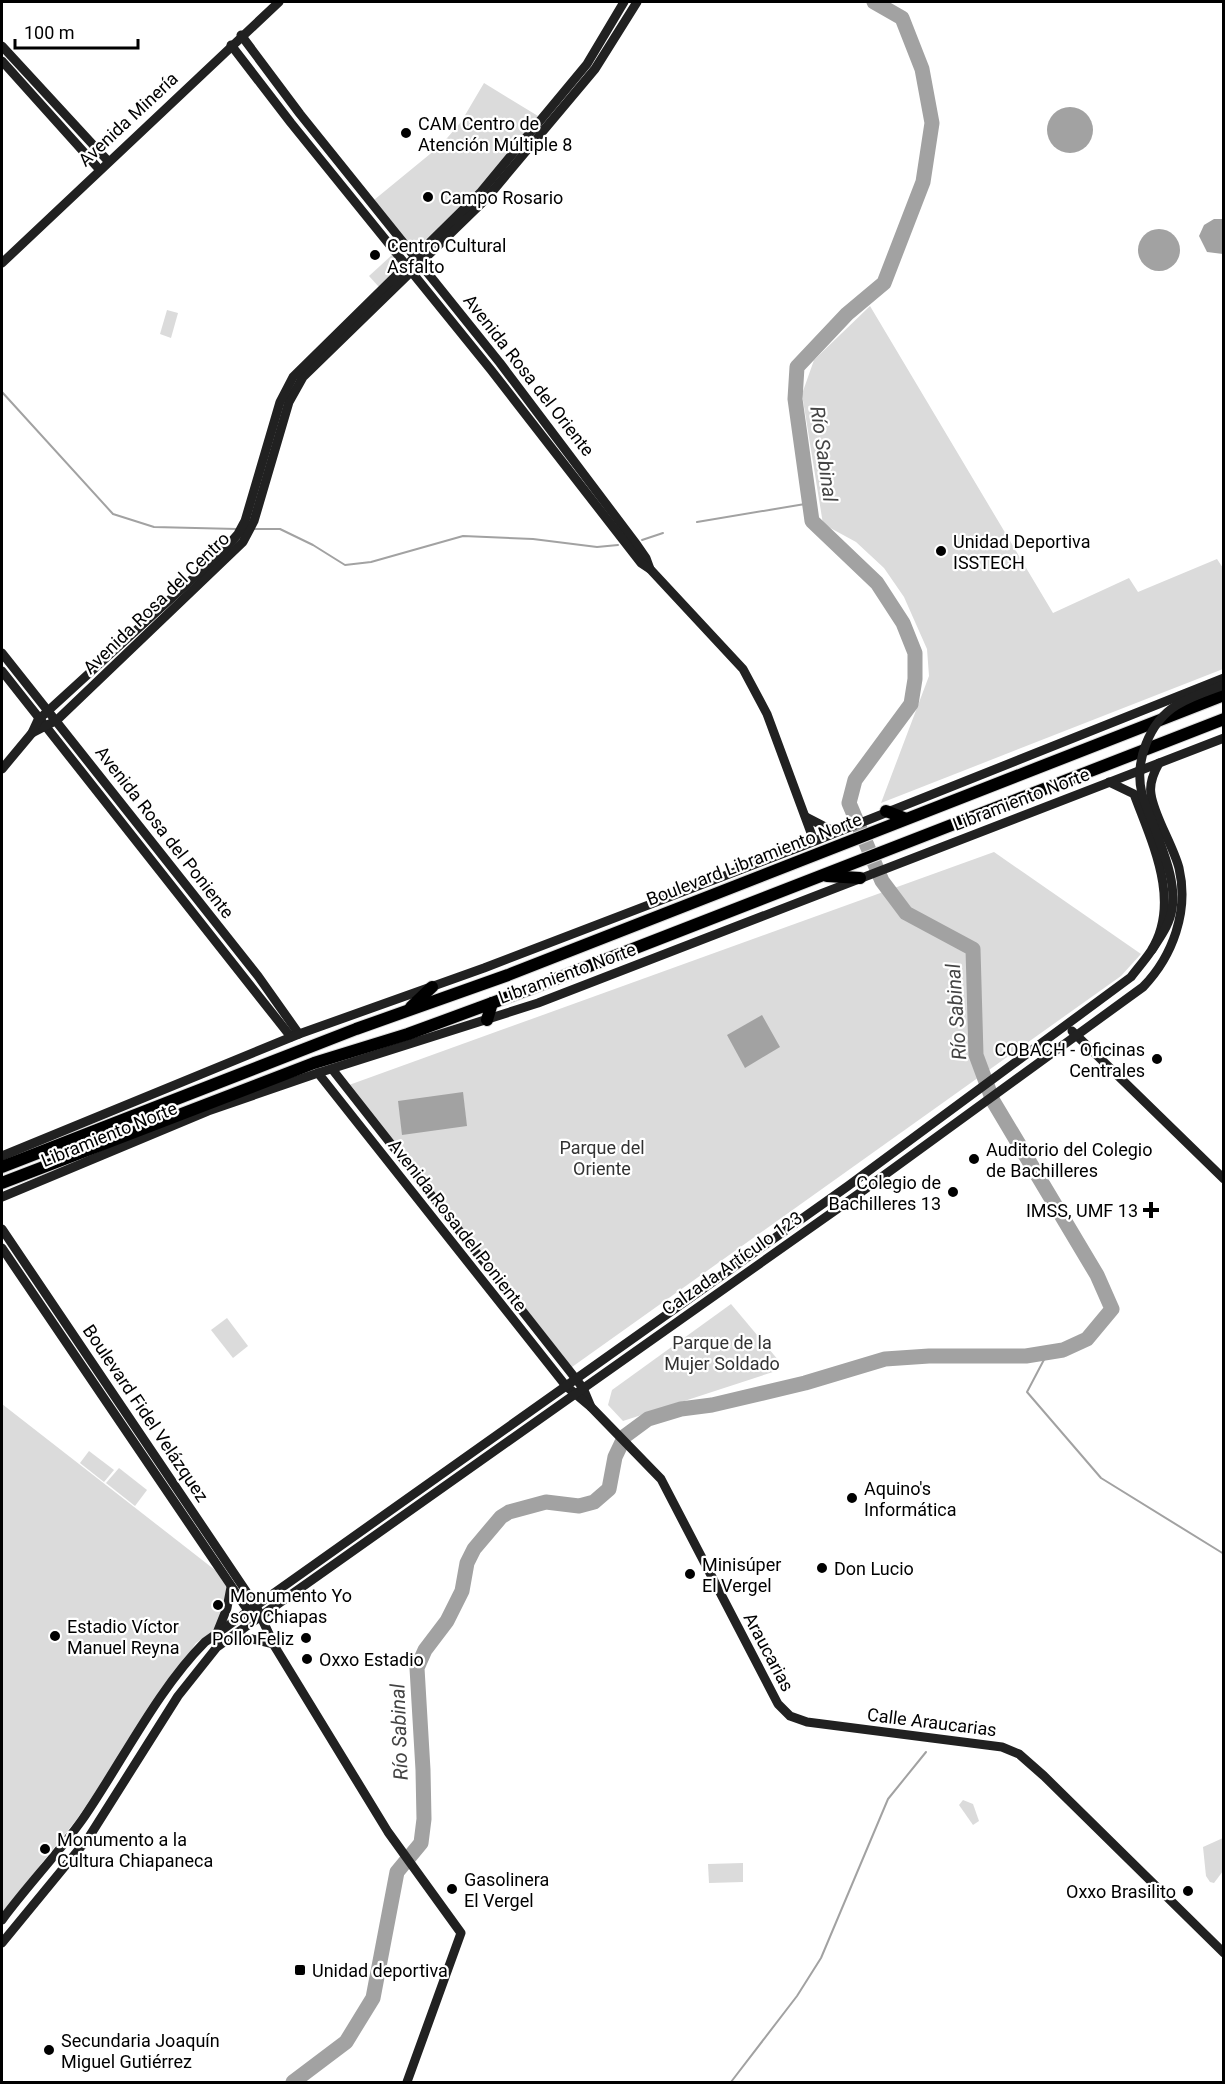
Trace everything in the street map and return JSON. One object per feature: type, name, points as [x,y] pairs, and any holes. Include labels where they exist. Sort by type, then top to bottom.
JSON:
[{"type":"highway","name":"Boulevard Libramiento Norte","points":[[40,1160],[296,1052],[519,970],[840,835],[883,828],[1224,695]]},
{"type":"highway","points":[[2,1167],[40,1160],[492,1003],[1224,719]]},
{"type":"highway","points":[[883,812],[904,818]]},
{"type":"highway","points":[[823,876],[863,877]]},
{"type":"highway","points":[[407,1011],[432,987]]},
{"type":"highway","points":[[487,1020],[492,1003]]},
{"type":"highway","points":[[2,1183],[40,1160]]},
{"type":"street","name":"Avenida Minería","points":[[2,263],[99,169],[279,2]]},
{"type":"street","points":[[591,67],[624,2]]},
{"type":"street","points":[[591,67],[637,2]]},
{"type":"street","name":"Avenida Rosa del Oriente","points":[[242,35],[300,114],[419,260],[591,483],[646,558],[650,569]]},
{"type":"street","name":"Avenida Rosa del Oriente","points":[[231,45],[291,123],[411,269],[640,563],[650,569],[743,669],[767,714],[814,841]]},
{"type":"street","points":[[2,46],[108,161]]},
{"type":"street","points":[[2,61],[99,169]]},
{"type":"street","name":"Avenida Rosa del Centro","points":[[42,724],[57,720],[230,557],[248,528],[280,402],[293,377],[411,269],[591,67]]},
{"type":"street","name":"Avenida Rosa del Centro","points":[[42,724],[51,711],[238,534],[248,528]]},
{"type":"street","name":"Avenida Rosa del Poniente","points":[[2,653],[51,711],[258,976],[295,1036]]},
{"type":"street","name":"Avenida Rosa del Poniente","points":[[2,671],[42,724],[295,1036]]},
{"type":"street","name":"Libramiento Norte","points":[[2,1156],[295,1036],[432,987],[814,841],[840,835],[883,812],[1224,678]]},
{"type":"street","points":[[1152,950],[1168,924],[1172,908],[1172,890],[1168,862],[1142,793],[1140,777],[1142,757],[1155,726],[1166,712],[1190,698],[1224,685]]},
{"type":"street","points":[[2,770],[42,724]]},
{"type":"street","name":"Libramiento Norte","points":[[2,1197],[6,1192],[208,1111],[318,1073],[487,1020],[747,924],[903,861],[1224,738]]},
{"type":"street","name":"Calzada Artículo 123","points":[[2,1943],[89,1837],[198,1667],[217,1647],[976,1108],[1150,980],[1168,952],[1182,911],[1179,868],[1151,794],[1152,779],[1159,764]]},
{"type":"street","name":"Calzada Artículo 123","points":[[2,1920],[81,1821],[190,1657],[217,1634],[848,1186],[1131,977],[1152,950],[1163,921],[1164,889],[1158,859],[1134,794],[1109,782]]},
{"type":"street","points":[[805,817],[840,835]]},
{"type":"street","points":[[1066,1024],[1224,1179]]},
{"type":"street","name":"Avenida Rosa del Poniente","points":[[332,1069],[583,1388]]},
{"type":"street","name":"Avenida Rosa del Poniente","points":[[318,1073],[574,1395]]},
{"type":"street","name":"Boulevard Fidel Velázquez","points":[[2,1229],[274,1644]]},
{"type":"street","name":"Boulevard Fidel Velázquez","points":[[2,1248],[231,1587],[252,1608]]},
{"type":"street","points":[[583,1388],[591,1407]]},
{"type":"street","points":[[574,1395],[591,1407]]},
{"type":"street","name":"Araucarias","points":[[591,1407],[661,1479],[778,1704],[789,1716],[807,1722]]},
{"type":"street","points":[[217,1634],[224,1619],[231,1587]]},
{"type":"street","points":[[235,1635],[274,1644],[395,1841],[461,1933],[407,2082]]},
{"type":"street","name":"Calle Araucarias","points":[[807,1722],[917,1738],[1002,1747],[1018,1754],[1044,1776],[1224,1953]]},
{"type":"green space","points":[[484,83],[538,116],[481,189],[422,246],[417,241],[411,247],[374,200],[441,145],[461,122]]},
{"type":"green space","points":[[392,255],[402,266],[379,287],[369,276]]},
{"type":"green space","name":"Unidad Deportiva ISSTECH","points":[[870,306],[1053,613],[1129,578],[1138,592],[1217,559],[1223,568],[1223,669],[881,803],[929,676],[927,649],[904,597],[884,568],[856,542],[823,524],[802,394],[814,360]]},
{"type":"green space","points":[[167,310],[178,313],[171,338],[160,334]]},
{"type":"green space","name":"Parque del Oriente","points":[[994,852],[1141,954],[1121,976],[572,1367],[349,1085]]},
{"type":"green space","name":"Parque de la Mujer Soldado","points":[[731,1304],[779,1361],[779,1370],[623,1421],[608,1405],[612,1390]]},
{"type":"green space","points":[[227,1318],[248,1346],[233,1358],[211,1330]]},
{"type":"green space","points":[[2,1404],[215,1570],[226,1586],[227,1596],[215,1630],[196,1643],[77,1819],[2,1913]]},
{"type":"green space","points":[[89,1451],[114,1470],[104,1482],[80,1463]]},
{"type":"green space","points":[[119,1468],[147,1490],[135,1506],[106,1483]]},
{"type":"green space","points":[[963,1800],[973,1804],[979,1821],[973,1825],[959,1805]]},
{"type":"green space","points":[[1223,1838],[1223,1871],[1214,1883],[1210,1882],[1206,1876],[1203,1847]]},
{"type":"green space","points":[[743,1863],[743,1882],[709,1883],[708,1864]]},
{"type":"shaded area","points":[[1070,107],[1079,108],[1086,114],[1092,121],[1092,139],[1086,146],[1079,152],[1070,153],[1061,152],[1054,146],[1048,139],[1047,130],[1048,121],[1054,114],[1061,108]]},
{"type":"shaded area","points":[[1214,219],[1223,219],[1223,254],[1207,252],[1199,236],[1204,225]]},
{"type":"shaded area","points":[[1159,229],[1174,235],[1180,250],[1174,265],[1159,271],[1144,265],[1138,250],[1144,235]]},
{"type":"shaded area","points":[[762,1015],[780,1047],[745,1068],[727,1035]]},
{"type":"shaded area","points":[[463,1092],[467,1126],[402,1135],[398,1101]]},
{"type":"waterway","name":"Río Sabinal","points":[[293,2082],[346,2042],[373,1998],[397,1872],[421,1843],[424,1819],[423,1770],[417,1668],[425,1650],[447,1621],[462,1591],[467,1563],[474,1549],[501,1517],[509,1512],[546,1502],[579,1506],[594,1502],[609,1489],[615,1457],[625,1436],[648,1419],[681,1409],[712,1405],[805,1383],[885,1359],[929,1356],[1026,1356],[1063,1350],[1087,1339],[1112,1309],[1097,1275],[993,1101],[976,1055],[973,949],[906,913],[882,881],[849,803],[855,780],[911,704],[915,679],[915,653],[903,623],[877,583],[812,521],[795,399],[797,367],[847,314],[884,283],[923,182],[932,123],[922,69],[902,18],[874,2]]},
{"type":"waterway","points":[[2,392],[113,514],[154,527],[237,529]]},
{"type":"waterway","points":[[697,522],[811,503]]},
{"type":"waterway","points":[[254,529],[280,529],[313,545],[345,565],[371,562],[463,536],[533,539],[597,547],[618,545]]},
{"type":"waterway","points":[[642,540],[663,533]]},
{"type":"waterway","points":[[1048,1352],[1027,1392],[1101,1478],[1224,1554]]},
{"type":"waterway","points":[[731,2082],[797,1996],[821,1958],[888,1799],[926,1752]]},
{"type":"place","name":"CAM Centro de Atención Múltiple 8","points":[[406,133]]},
{"type":"place","name":"Campo Rosario","points":[[428,197]]},
{"type":"place","name":"Centro Cultural Asfalto","points":[[375,255]]},
{"type":"place","name":"Unidad Deportiva ISSTECH","points":[[941,551]]},
{"type":"place","name":"COBACH - Oficinas Centrales","points":[[1157,1059]]},
{"type":"place","name":"Auditorio del Colegio de Bachilleres","points":[[974,1159]]},
{"type":"place","name":"Colegio de Bachilleres 13","points":[[953,1192]]},
{"type":"place","name":"IMSS, UMF 13","points":[[1151,1210]]},
{"type":"place","name":"Aquino's Informática","points":[[852,1498]]},
{"type":"place","name":"Don Lucio","points":[[822,1568]]},
{"type":"place","name":"Minisúper El Vergel","points":[[690,1574]]},
{"type":"place","name":"Monumento Yo soy Chiapas","points":[[218,1605]]},
{"type":"place","name":"Estadio Víctor Manuel Reyna","points":[[55,1636]]},
{"type":"place","name":"Pollo Feliz","points":[[306,1638]]},
{"type":"place","name":"Oxxo Estadio","points":[[307,1659]]},
{"type":"place","name":"Monumento a la Cultura Chiapaneca","points":[[45,1849]]},
{"type":"place","name":"Gasolinera El Vergel","points":[[452,1889]]},
{"type":"place","name":"Oxxo Brasilito","points":[[1188,1891]]},
{"type":"place","name":"Unidad deportiva","points":[[300,1970]]},
{"type":"place","name":"Secundaria Joaquín Miguel Gutiérrez","points":[[49,2050]]}]
